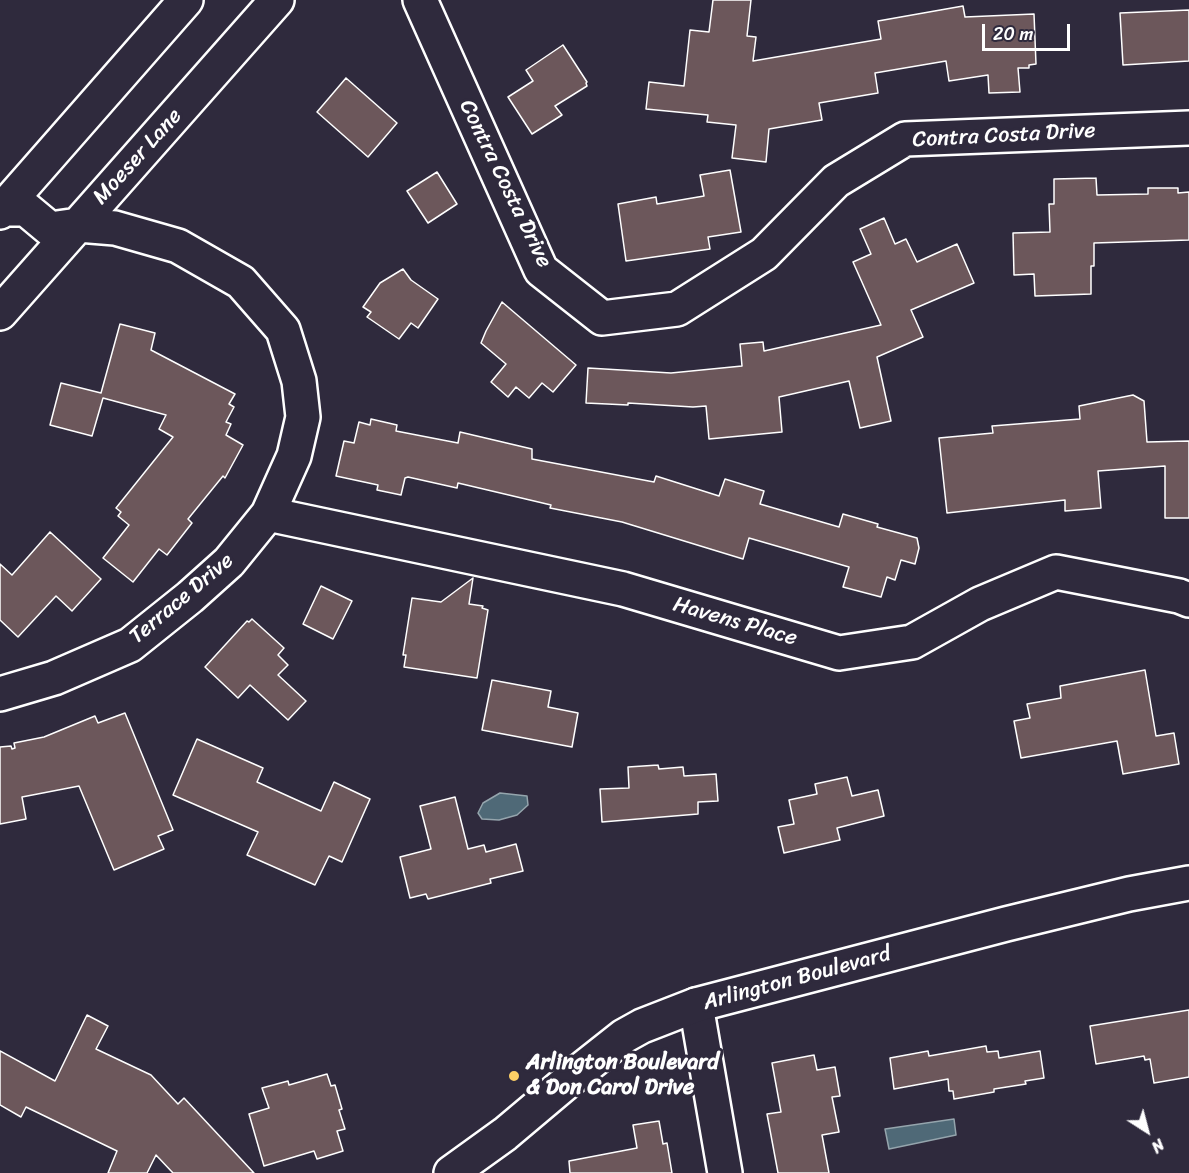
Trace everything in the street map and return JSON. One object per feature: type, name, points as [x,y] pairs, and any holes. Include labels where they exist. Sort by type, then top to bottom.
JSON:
[{"type":"street","points":[[1,210],[186,0]]},
{"type":"street","name":"Moeser Lane","points":[[0,313],[277,0]]},
{"type":"street","name":"Contra Costa Drive","points":[[420,0],[541,270],[602,318],[676,309],[764,254],[836,181],[905,139],[1189,128]]},
{"type":"street","name":"Terrace Drive","points":[[0,694],[54,678],[130,645],[230,562],[268,514],[294,456],[303,417],[299,381],[283,330],[241,282],[178,246],[115,228],[78,225],[50,229],[26,209],[1,210]]},
{"type":"street","name":"Havens Place","points":[[268,514],[623,590],[839,653],[912,642],[981,604],[1056,572],[1179,596],[1189,600]]},
{"type":"street","name":"Arlington Boulevard","points":[[451,1173],[505,1134],[624,1036],[642,1026],[696,1005],[1006,924],[1129,894],[1189,883]]},
{"type":"street","points":[[696,1005],[725,1173]]},
{"type":"water","points":[[500,793],[527,796],[528,805],[517,815],[499,820],[482,819],[478,813],[483,803]]},
{"type":"water","points":[[954,1119],[956,1135],[889,1149],[885,1129]]},
{"type":"building","points":[[713,0],[751,0],[747,36],[756,37],[753,61],[881,39],[878,21],[963,6],[965,17],[1034,14],[1036,64],[1029,65],[1029,68],[1018,68],[1020,92],[989,93],[988,75],[949,81],[946,61],[875,73],[878,93],[819,103],[822,120],[769,129],[766,162],[732,158],[736,125],[707,122],[708,115],[646,109],[649,82],[684,86],[690,30],[709,32]]},
{"type":"building","points":[[1189,10],[1189,61],[1123,65],[1120,13]]},
{"type":"building","points":[[563,45],[587,82],[587,86],[555,106],[562,115],[532,134],[508,97],[533,81],[526,70]]},
{"type":"building","points":[[346,78],[397,123],[368,157],[317,112]]},
{"type":"building","points":[[730,170],[741,232],[708,237],[710,249],[626,261],[618,204],[656,197],[657,204],[704,196],[700,175]]},
{"type":"building","points":[[437,172],[457,204],[428,223],[407,191]]},
{"type":"building","points":[[1096,178],[1097,195],[1148,194],[1148,188],[1178,188],[1178,193],[1189,192],[1189,240],[1094,243],[1091,294],[1035,296],[1034,274],[1014,275],[1013,233],[1050,232],[1049,204],[1054,204],[1054,179]]},
{"type":"building","points":[[884,218],[895,244],[906,239],[917,262],[957,244],[974,283],[911,310],[923,337],[877,357],[891,421],[860,428],[849,381],[779,397],[782,432],[709,439],[706,406],[586,403],[588,368],[671,373],[742,366],[740,344],[763,342],[764,351],[881,325],[853,262],[871,254],[860,229]]},
{"type":"building","points":[[403,269],[411,280],[438,299],[418,328],[411,323],[399,339],[367,317],[371,312],[363,307],[380,283]]},
{"type":"building","points":[[502,302],[576,365],[553,392],[542,383],[529,398],[516,387],[508,397],[491,382],[506,364],[481,343]]},
{"type":"building","points":[[120,324],[155,333],[151,350],[235,394],[229,404],[234,407],[226,422],[231,424],[226,435],[243,445],[225,478],[223,476],[188,519],[192,523],[167,555],[159,549],[133,582],[103,558],[129,525],[118,516],[121,512],[116,508],[173,437],[159,429],[166,415],[103,398],[92,436],[50,425],[61,383],[101,393]]},
{"type":"building","points":[[1133,395],[1144,401],[1147,442],[1189,441],[1189,518],[1165,518],[1165,466],[1098,471],[1101,508],[1065,511],[1065,500],[947,513],[939,438],[993,433],[992,426],[1080,419],[1079,406]]},
{"type":"building","points":[[371,419],[397,425],[396,431],[458,443],[460,432],[532,449],[532,459],[654,482],[656,476],[719,496],[725,479],[764,491],[760,504],[839,527],[843,514],[878,524],[877,527],[917,538],[919,548],[915,564],[901,560],[895,580],[887,577],[881,597],[843,587],[849,567],[749,538],[743,559],[622,522],[550,508],[551,505],[458,483],[457,488],[408,477],[405,478],[401,495],[377,490],[378,485],[336,476],[344,441],[354,443],[359,422],[370,425]]},
{"type":"building","points":[[50,532],[101,579],[72,611],[56,596],[18,637],[0,620],[0,564],[12,575]]},
{"type":"building","points":[[473,578],[469,604],[483,606],[482,608],[488,610],[477,678],[404,667],[406,655],[403,655],[412,598],[441,602]]},
{"type":"building","points":[[321,586],[352,601],[333,639],[303,624]]},
{"type":"building","points":[[252,619],[284,648],[278,655],[288,665],[278,675],[306,701],[288,720],[250,685],[238,698],[205,667],[247,621]]},
{"type":"building","points":[[1145,670],[1156,736],[1174,733],[1179,764],[1123,774],[1117,741],[1021,758],[1014,721],[1030,718],[1027,704],[1061,698],[1060,686]]},
{"type":"building","points":[[492,680],[551,691],[548,707],[578,713],[572,747],[482,730]]},
{"type":"building","points":[[125,713],[173,830],[158,836],[164,849],[114,870],[79,786],[22,797],[26,819],[0,824],[0,747],[11,746],[12,749],[15,748],[14,743],[44,737],[95,716],[98,723]]},
{"type":"building","points":[[197,739],[263,768],[257,782],[321,811],[334,782],[370,799],[342,862],[329,856],[315,885],[247,855],[258,832],[173,795]]},
{"type":"building","points":[[658,765],[659,769],[683,767],[684,776],[716,774],[718,801],[698,802],[698,814],[602,822],[600,789],[629,788],[628,767]]},
{"type":"building","points":[[847,777],[852,796],[878,790],[884,816],[837,828],[840,840],[784,853],[778,827],[794,824],[789,800],[817,794],[815,784]]},
{"type":"building","points":[[455,797],[468,849],[484,845],[486,852],[516,844],[523,871],[490,879],[491,883],[428,899],[426,894],[410,898],[400,857],[431,849],[420,806]]},
{"type":"building","points":[[1189,1010],[1189,1077],[1154,1083],[1150,1059],[1145,1060],[1144,1056],[1096,1064],[1090,1026]]},
{"type":"building","points":[[87,1015],[108,1026],[96,1049],[151,1075],[178,1104],[184,1098],[254,1173],[173,1173],[156,1155],[147,1173],[108,1173],[117,1151],[26,1107],[21,1117],[0,1105],[0,1051],[55,1081]]},
{"type":"building","points":[[986,1046],[987,1052],[998,1051],[999,1058],[1040,1051],[1044,1078],[1025,1081],[1026,1084],[994,1089],[994,1092],[954,1099],[953,1091],[949,1091],[948,1079],[894,1089],[890,1058],[928,1051],[929,1056]]},
{"type":"building","points":[[814,1055],[817,1070],[835,1067],[840,1096],[832,1097],[839,1132],[822,1135],[829,1173],[778,1173],[767,1114],[781,1112],[772,1063]]},
{"type":"building","points":[[327,1074],[331,1086],[335,1085],[342,1109],[339,1110],[345,1129],[337,1131],[343,1151],[317,1159],[314,1151],[264,1166],[249,1114],[269,1108],[262,1088],[288,1081],[289,1085]]},
{"type":"building","points":[[659,1121],[663,1144],[667,1143],[672,1173],[570,1173],[569,1161],[637,1148],[633,1125]]},
{"type":"place","name":"Arlington Boulevard & Don Carol Drive","points":[[514,1076]]}]
